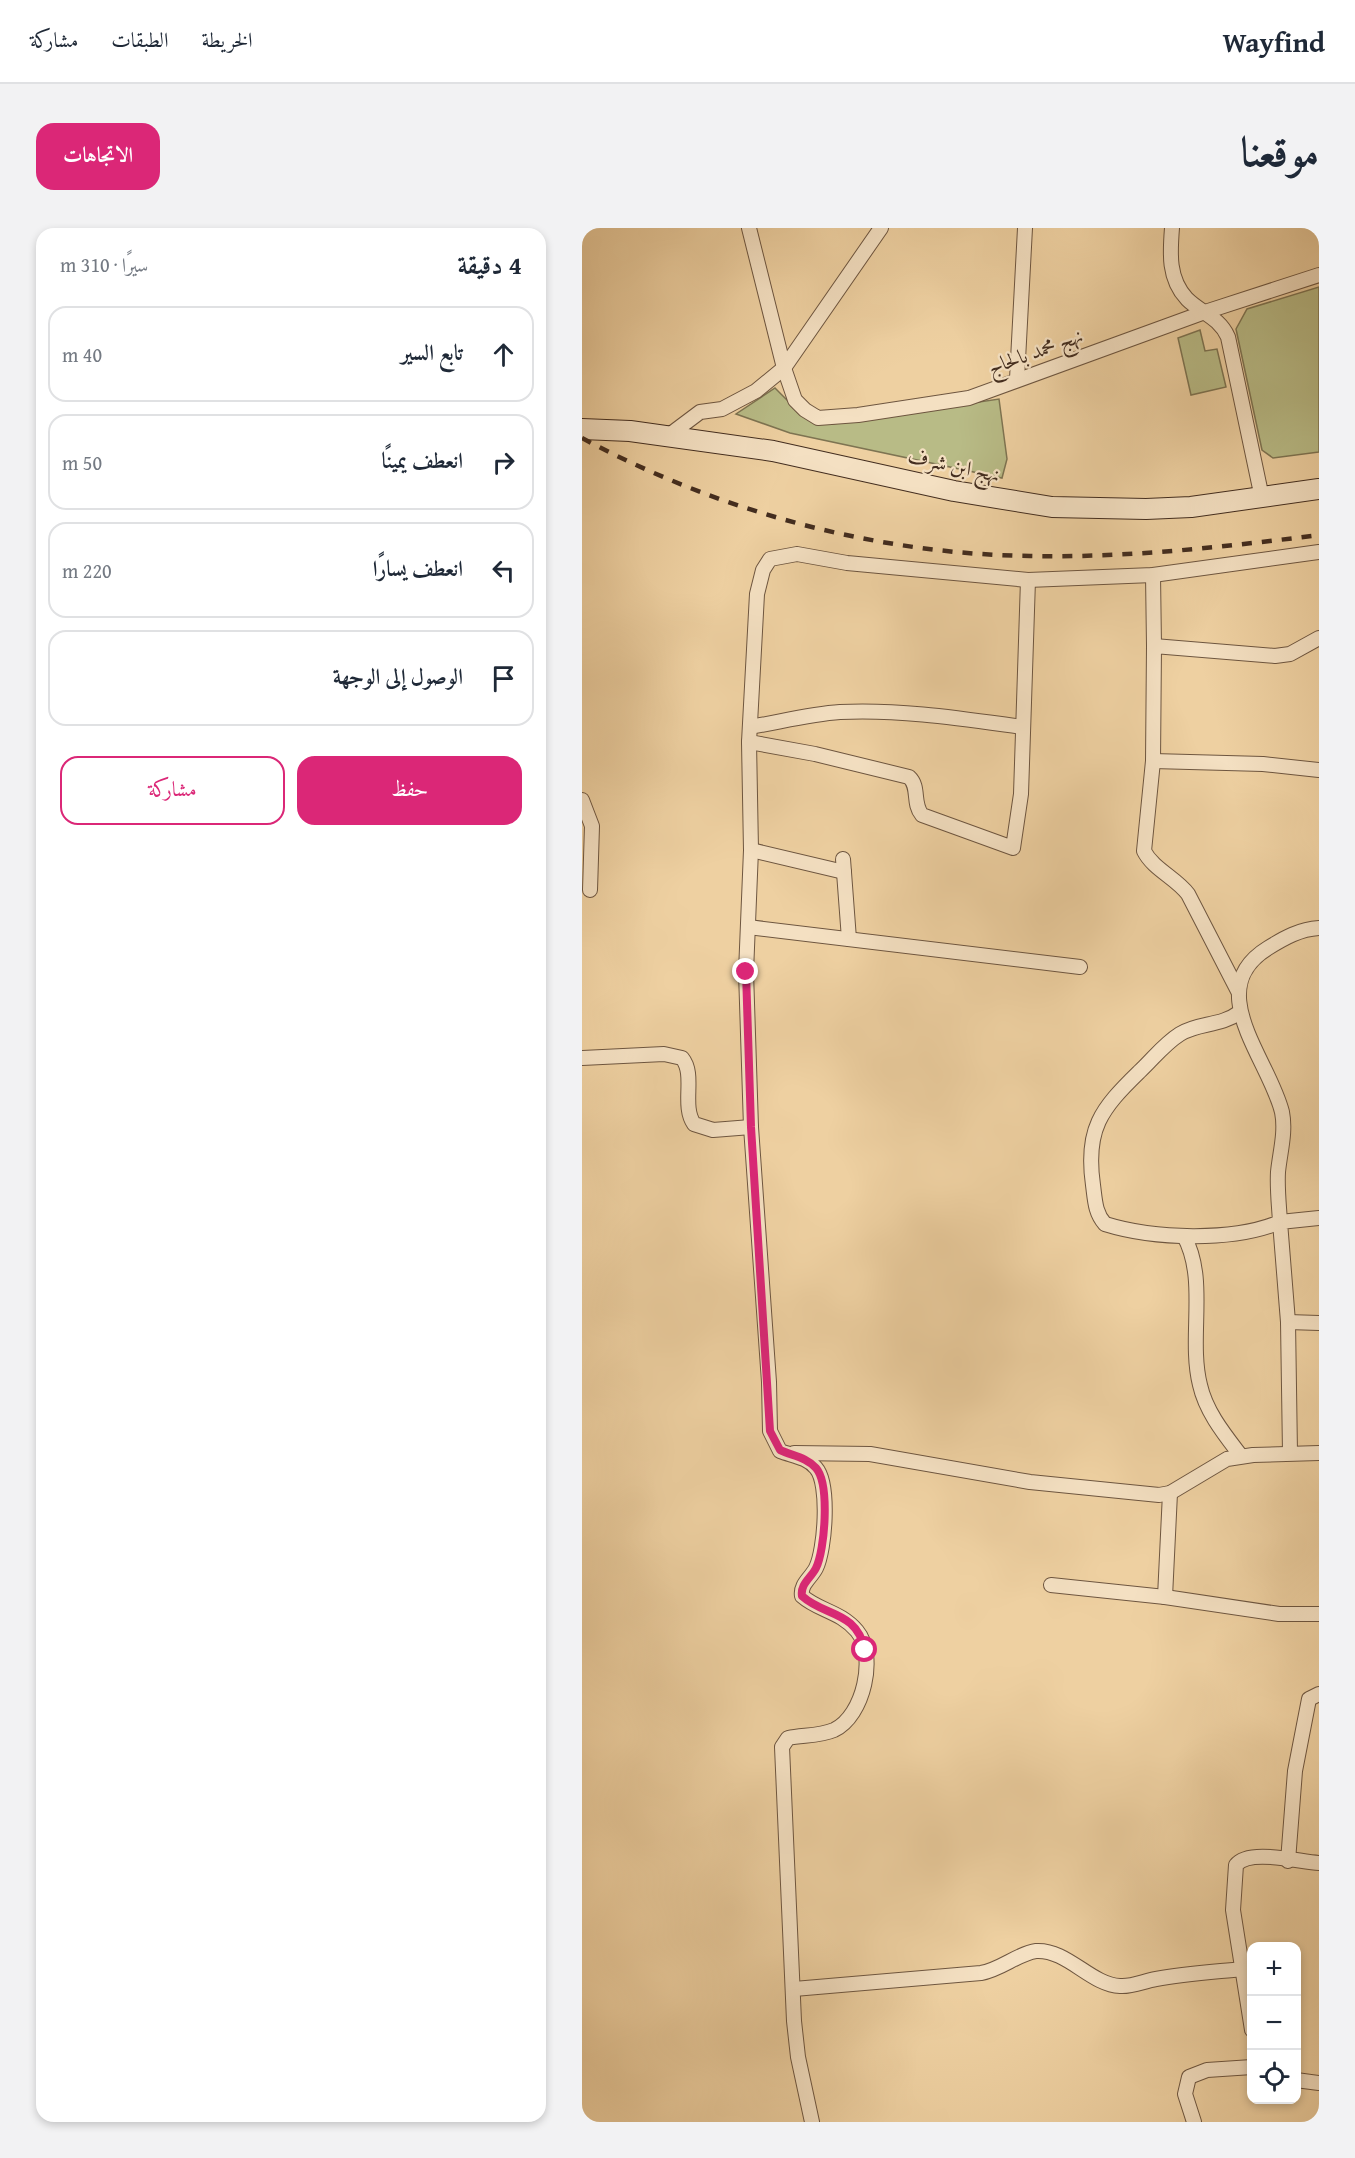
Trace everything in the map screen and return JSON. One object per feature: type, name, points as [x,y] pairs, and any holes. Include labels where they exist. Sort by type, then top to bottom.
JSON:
[{"type":"main road","name":"نهج ابن شرف","points":[[585,427],[773,451],[954,491],[1052,507],[1146,509],[1262,498],[1319,489]]},
{"type":"street","name":"نهج محمد بالحاج","points":[[748,228],[784,368],[795,400],[804,410],[818,418],[858,415],[969,398],[1205,312],[1319,275]]},
{"type":"street","points":[[668,436],[700,412],[722,409],[756,391],[784,368],[881,228]]},
{"type":"street","points":[[1017,379],[1025,228]]},
{"type":"street","points":[[1172,228],[1170,259],[1174,279],[1187,299],[1224,328],[1228,337],[1262,498]]},
{"type":"street","points":[[812,2122],[798,2057],[782,1743],[788,1738],[820,1733],[838,1727],[857,1707],[864,1689],[866,1673],[865,1650],[858,1632],[841,1616],[802,1596],[801,1589],[820,1557],[823,1491],[819,1471],[809,1461],[777,1448],[769,1423],[769,1382],[751,1127],[746,972],[751,850],[749,742],[757,594],[763,570],[770,559],[797,554],[847,563],[1028,580],[1153,575],[1319,552]]},
{"type":"street","points":[[1153,575],[1152,761],[1144,851],[1150,860],[1179,882],[1188,894],[1238,991],[1240,1012],[1272,1083],[1282,1113],[1283,1135],[1278,1182],[1288,1322],[1290,1453]]},
{"type":"street","points":[[749,742],[826,756],[909,777],[915,785],[917,809],[922,815],[1013,848],[1021,795],[1028,580]]},
{"type":"street","points":[[1154,646],[1275,656],[1290,654],[1319,639]]},
{"type":"street","points":[[750,727],[825,713],[851,712],[940,717],[1023,727]]},
{"type":"street","points":[[1152,761],[1263,764],[1319,770]]},
{"type":"street","points":[[582,800],[592,826],[590,890]]},
{"type":"street","points":[[751,850],[844,866],[849,939]]},
{"type":"street","points":[[748,927],[1080,967]]},
{"type":"street","points":[[1238,991],[1246,965],[1261,952],[1293,934],[1319,928]]},
{"type":"street","points":[[1240,1012],[1225,1022],[1185,1031],[1162,1048],[1112,1098],[1102,1114],[1092,1143],[1091,1170],[1095,1204],[1105,1224],[1184,1236],[1251,1232],[1280,1222],[1319,1218]]},
{"type":"street","points":[[582,1058],[664,1054],[682,1058],[686,1066],[688,1110],[694,1124],[712,1130],[751,1127]]},
{"type":"street","points":[[1184,1236],[1195,1262],[1195,1355],[1200,1385],[1209,1410],[1241,1456]]},
{"type":"street","points":[[1288,1322],[1319,1323]]},
{"type":"street","points":[[792,1454],[870,1454],[1030,1482],[1149,1494],[1170,1493],[1210,1467],[1241,1456],[1319,1453]]},
{"type":"street","points":[[1165,1598],[1170,1493]]},
{"type":"street","points":[[1051,1586],[1165,1598],[1287,1615],[1319,1614]]},
{"type":"street","points":[[1288,1861],[1295,1771],[1304,1718],[1308,1699],[1319,1694]]},
{"type":"street","points":[[1247,2003],[1233,1910],[1236,1865],[1246,1857],[1319,1863]]},
{"type":"street","points":[[794,1989],[981,1973],[1039,1951],[1082,1969],[1108,1984],[1120,1986],[1169,1977],[1242,1969]]},
{"type":"street","points":[[1194,2122],[1185,2094],[1189,2077],[1207,2070],[1247,2067]]},
{"type":"street","points":[[1301,2081],[1319,2083]]},
{"type":"green space","points":[[1319,287],[1319,452],[1273,458],[1262,450],[1236,329],[1247,309]]},
{"type":"green space","points":[[1200,330],[1205,351],[1217,349],[1226,387],[1191,395],[1178,338]]},
{"type":"green space","points":[[775,388],[807,416],[832,424],[999,399],[1007,459],[1002,478],[790,433],[736,414]]},
{"type":"railway","points":[[582,438],[634,464],[743,507],[799,524],[914,547],[1030,556],[1102,555],[1211,547],[1319,535]]},
{"type":"route","points":[[746,972],[751,1127],[769,1382],[770,1431],[777,1448],[809,1461],[819,1471],[821,1478],[824,1505],[823,1539],[816,1568],[801,1589],[802,1596],[833,1611],[848,1622],[858,1632],[865,1650]]}]
